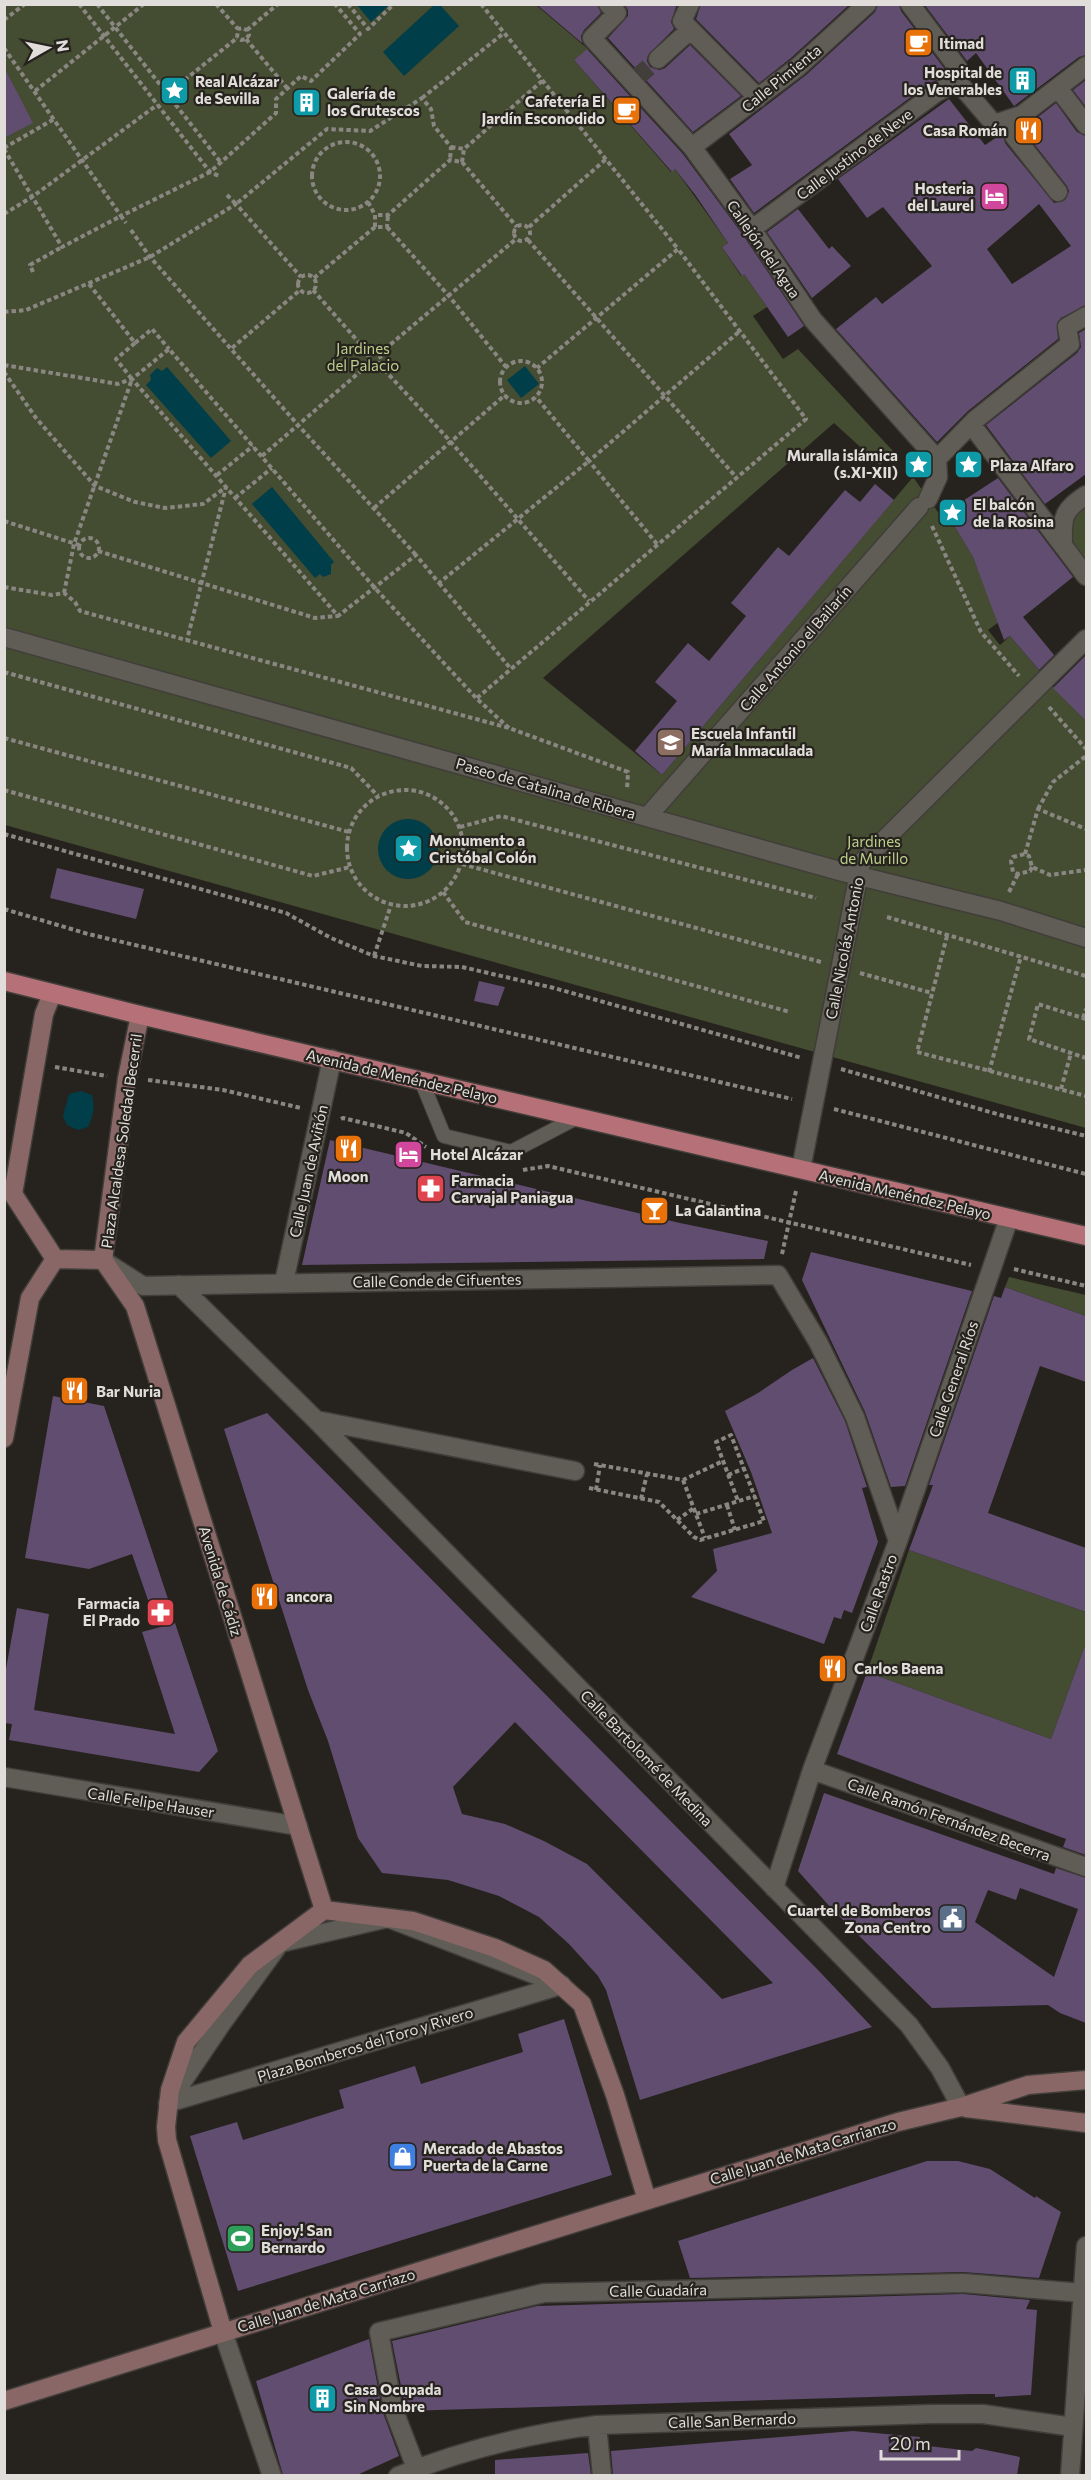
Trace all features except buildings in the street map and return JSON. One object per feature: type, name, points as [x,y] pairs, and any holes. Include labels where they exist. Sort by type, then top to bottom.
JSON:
[{"type":"main road","name":"Avenida de Menéndez Pelayo","points":[[4,981],[140,1016],[801,1169]]},
{"type":"main road","name":"Avenida Menéndez Pelayo","points":[[801,1169],[1009,1218]]},
{"type":"main road","points":[[1009,1218],[1086,1236]]},
{"type":"street","name":"Callejón del Agua","points":[[608,4],[617,14],[592,38],[634,80],[692,147],[813,320],[937,459]]},
{"type":"street","points":[[690,4],[682,21],[758,98]]},
{"type":"street","name":"Calle Pimienta","points":[[692,147],[798,67],[867,4]]},
{"type":"street","points":[[910,4],[958,68],[958,82],[994,124],[1022,115],[1086,66]]},
{"type":"street","points":[[658,59],[690,30]]},
{"type":"street","name":"Calle Justino de Neve","points":[[752,230],[937,92],[958,82]]},
{"type":"street","points":[[1058,88],[1086,125]]},
{"type":"street","points":[[1014,136],[1058,192]]},
{"type":"street","points":[[924,503],[938,477],[937,459],[973,422],[1070,344],[1067,327],[1086,316]]},
{"type":"street","points":[[973,422],[1086,576]]},
{"type":"street","points":[[1063,542],[1062,522],[1066,509],[1086,495]]},
{"type":"street","name":"Calle Antonio el Bailarín","points":[[648,816],[924,503]]},
{"type":"street","name":"Paseo de Catalina de Ribera","points":[[4,637],[859,876],[1001,911],[1086,938]]},
{"type":"street","name":"Calle Nicolás Antonio","points":[[801,1169],[861,863],[1086,639]]},
{"type":"street","points":[[4,1438],[30,1298],[55,1259],[13,1194],[44,1014],[52,994]]},
{"type":"street","name":"Plaza Alcaldesa Soledad Becerril","points":[[55,1259],[103,1260],[127,1078],[140,1016]]},
{"type":"street","name":"Calle Juan de Aviñón","points":[[284,1282],[332,1059]]},
{"type":"street","name":"Calle General Ríos","points":[[898,1541],[1009,1218]]},
{"type":"street","name":"Calle Conde de Cifuentes","points":[[103,1260],[143,1286],[778,1275]]},
{"type":"street","name":"Avenida de Cádiz","points":[[103,1260],[135,1306],[324,1910]]},
{"type":"street","name":"Calle Rastro","points":[[774,1888],[812,1770],[898,1541],[855,1417],[818,1342],[778,1275]]},
{"type":"street","name":"Calle Bartolomé de Medina","points":[[179,1285],[316,1420],[909,2025],[940,2068],[961,2107]]},
{"type":"street","points":[[316,1420],[583,1467]]},
{"type":"street","name":"Calle Ramón Fernández Becerra","points":[[812,1770],[1086,1867]]},
{"type":"street","name":"Calle Felipe Hauser","points":[[4,1777],[298,1826]]},
{"type":"street","points":[[272,2475],[223,2332],[167,2140],[168,2103],[186,2042],[250,1965],[324,1910],[413,1921],[495,1948],[544,1970],[562,1985],[582,2004],[615,2095],[647,2200]]},
{"type":"street","points":[[280,1943],[388,1918]]},
{"type":"street","name":"Plaza Bomberos del Toro y Rivero","points":[[168,2103],[562,1985]]},
{"type":"street","name":"Calle Juan de Mata Carrianzo","points":[[647,2200],[898,2122],[961,2107],[1028,2085],[1086,2080]]},
{"type":"street","name":"Calle Juan de Mata Carrianzo","points":[[961,2107],[1086,2123]]},
{"type":"street","name":"Calle Juan de Mata Carriazo","points":[[4,2401],[647,2200]]},
{"type":"street","points":[[1070,2475],[1086,2246]]},
{"type":"street","name":"Calle Guadaíra","points":[[416,2468],[393,2408],[380,2332],[543,2293],[963,2283],[1083,2293]]},
{"type":"street","name":"Calle San Bernardo","points":[[398,2475],[477,2449],[549,2432],[597,2425],[983,2414],[1073,2427]]},
{"type":"street","points":[[597,2425],[602,2475]]},
{"type":"lane","points":[[421,1080],[444,1136],[511,1152],[578,1117]]},
{"type":"path","points":[[4,20],[25,4]]},
{"type":"path","points":[[79,4],[210,172],[219,176]]},
{"type":"path","points":[[97,4],[222,164]]},
{"type":"path","points":[[35,91],[144,4]]},
{"type":"path","points":[[167,94],[237,38],[238,29],[216,4]]},
{"type":"path","points":[[247,30],[278,4]]},
{"type":"path","points":[[33,272],[30,265],[222,164],[276,113],[276,99],[287,88],[301,76],[311,81],[360,34],[335,4]]},
{"type":"path","points":[[348,4],[368,29],[394,4]]},
{"type":"path","points":[[477,699],[589,601],[806,419],[678,249],[481,4]]},
{"type":"path","points":[[238,29],[247,30]]},
{"type":"path","points":[[246,39],[249,35],[247,30]]},
{"type":"path","points":[[4,312],[26,310],[150,257],[236,204],[327,129],[370,131],[422,98],[504,33]]},
{"type":"path","points":[[237,38],[246,39],[287,88]]},
{"type":"path","points":[[4,48],[126,223]]},
{"type":"path","points":[[462,162],[464,149],[542,81]]},
{"type":"path","points":[[422,98],[431,109],[434,126],[451,147],[464,149]]},
{"type":"path","points":[[4,213],[32,197],[157,105]]},
{"type":"path","points":[[54,119],[4,148],[62,247]]},
{"type":"path","points":[[354,143],[372,154],[380,174],[379,184],[368,202],[348,210],[328,205],[320,198],[312,178],[313,168],[324,150],[333,145],[354,143]]},
{"type":"path","points":[[451,147],[450,160],[388,215],[387,227],[449,296],[506,367]]},
{"type":"path","points":[[529,227],[606,159]]},
{"type":"path","points":[[450,160],[462,162],[517,227]]},
{"type":"path","points":[[227,195],[301,277]]},
{"type":"path","points":[[368,202],[375,214],[375,227]]},
{"type":"path","points":[[375,214],[388,215]]},
{"type":"path","points":[[523,225],[529,227],[531,234],[528,240],[522,242],[516,239],[514,233],[517,227],[523,225]]},
{"type":"path","points":[[314,278],[375,227],[387,227]]},
{"type":"path","points":[[131,230],[150,257],[416,555],[511,669]]},
{"type":"path","points":[[379,354],[516,239]]},
{"type":"path","points":[[528,240],[736,477]]},
{"type":"path","points":[[537,368],[678,249]]},
{"type":"path","points":[[308,275],[314,278],[316,284],[313,290],[307,293],[300,290],[298,283],[301,277],[308,275]]},
{"type":"path","points":[[89,284],[135,343]]},
{"type":"path","points":[[232,348],[300,290]]},
{"type":"path","points":[[313,290],[369,354]]},
{"type":"path","points":[[338,616],[132,379],[117,358],[152,329],[374,587],[477,699],[509,728]]},
{"type":"path","points":[[439,583],[589,460],[741,330]]},
{"type":"path","points":[[4,365],[118,384],[132,379],[168,349]]},
{"type":"path","points":[[369,354],[374,352],[379,354]]},
{"type":"path","points":[[369,354],[367,359],[369,364]]},
{"type":"path","points":[[379,354],[381,359],[379,364]]},
{"type":"path","points":[[525,361],[537,368],[542,380],[540,392],[536,397],[531,401],[519,403],[505,395],[500,381],[506,367],[512,363],[525,361]]},
{"type":"path","points":[[262,456],[369,364]]},
{"type":"path","points":[[369,364],[374,366],[379,364]]},
{"type":"path","points":[[379,364],[450,441],[589,601]]},
{"type":"path","points":[[4,372],[36,418],[95,486],[135,502],[165,508],[203,504],[226,487]]},
{"type":"path","points":[[64,593],[95,486],[132,379]]},
{"type":"path","points":[[374,508],[505,395]]},
{"type":"path","points":[[536,397],[657,544]]},
{"type":"path","points":[[217,476],[253,446]]},
{"type":"path","points":[[235,498],[272,468]]},
{"type":"path","points":[[187,640],[226,487]]},
{"type":"path","points":[[924,503],[981,632],[1015,674],[1027,681],[1086,749]]},
{"type":"path","points":[[4,521],[77,544],[87,538],[92,538],[96,541],[98,551]]},
{"type":"path","points":[[77,544],[86,557],[95,555],[98,551]]},
{"type":"path","points":[[98,551],[315,618],[338,616],[416,555]]},
{"type":"path","points":[[4,587],[52,595],[64,593],[75,602],[80,611],[509,728],[628,772],[627,810]]},
{"type":"path","points":[[4,672],[351,768],[378,796]]},
{"type":"path","points":[[4,738],[349,832]]},
{"type":"path","points":[[1025,854],[1038,809],[1053,782],[1086,756]]},
{"type":"path","points":[[410,789],[426,793],[441,801],[452,813],[460,827],[464,846],[462,864],[454,879],[443,892],[418,905],[391,905],[377,899],[366,891],[350,867],[347,849],[349,832],[360,811],[378,796],[394,790],[410,789]]},
{"type":"path","points":[[4,790],[313,876],[350,867]]},
{"type":"path","points":[[1038,809],[1086,829]]},
{"type":"path","points":[[460,827],[501,816],[816,898]]},
{"type":"path","points":[[4,834],[286,913],[331,938],[374,956],[422,966],[462,967],[554,988],[1004,1116],[1086,1136]]},
{"type":"path","points":[[1025,854],[1029,856],[1032,867]]},
{"type":"path","points":[[1025,854],[1013,857],[1011,861],[1013,872],[1018,874],[1030,871],[1032,867]]},
{"type":"path","points":[[462,864],[932,993]]},
{"type":"path","points":[[1032,867],[1050,875],[1086,870]]},
{"type":"path","points":[[443,892],[465,922],[790,1012]]},
{"type":"path","points":[[374,956],[391,905]]},
{"type":"path","points":[[4,909],[88,934],[813,1104],[1086,1174]]},
{"type":"path","points":[[887,917],[1086,976]]},
{"type":"path","points":[[947,936],[917,1052],[1086,1096]]},
{"type":"path","points":[[989,1072],[1020,956]]},
{"type":"path","points":[[1086,1009],[1085,1018],[1038,1004],[1029,1039],[1086,1058]]},
{"type":"path","points":[[1060,1090],[1071,1053]]},
{"type":"path","points":[[52,1066],[114,1077]]},
{"type":"path","points":[[148,1080],[223,1090],[301,1108],[316,1132],[344,1118],[406,1133],[434,1152]]},
{"type":"path","points":[[511,1168],[522,1170],[548,1166],[991,1270],[1008,1268],[1086,1286]]},
{"type":"path","points":[[778,1275],[801,1169]]},
{"type":"path","points":[[585,1487],[659,1502],[694,1538],[700,1540],[764,1521],[731,1435],[716,1442],[738,1501]]},
{"type":"path","points":[[583,1467],[683,1480],[723,1461]]},
{"type":"path","points":[[728,1475],[745,1468]]},
{"type":"path","points":[[641,1498],[646,1474]]},
{"type":"path","points":[[683,1480],[705,1538]]},
{"type":"path","points":[[696,1514],[755,1496]]},
{"type":"path","points":[[727,1504],[735,1530]]},
{"type":"path","points":[[677,1520],[694,1508]]},
{"type":"green space","points":[[4,5],[536,5],[588,49],[574,60],[671,172],[675,169],[728,243],[722,247],[741,276],[744,274],[767,307],[753,316],[783,359],[798,349],[893,451],[880,465],[834,423],[543,678],[662,775],[913,477],[940,515],[946,512],[973,557],[999,622],[988,630],[1000,645],[1010,636],[1054,688],[1086,721],[1086,1128],[5,825]]},
{"type":"green space","points":[[1086,501],[1086,564],[1072,539],[1071,525]]},
{"type":"green space","points":[[1009,1277],[1086,1295],[1086,1316],[1005,1287]]},
{"type":"green space","points":[[909,1550],[1086,1612],[1086,1649],[1084,1648],[1051,1739],[867,1672]]},
{"type":"water","points":[[357,5],[389,5],[371,22]]},
{"type":"water","points":[[434,5],[440,5],[459,26],[404,76],[383,52]]},
{"type":"water","points":[[525,366],[539,384],[521,398],[507,380]]},
{"type":"water","points":[[167,367],[231,441],[211,458],[146,385],[151,380],[150,375],[157,368],[162,371]]},
{"type":"water","points":[[272,487],[334,562],[331,565],[331,574],[323,577],[320,574],[315,578],[252,504]]},
{"type":"water","points":[[402,819],[414,819],[425,824],[433,832],[438,849],[436,861],[425,874],[414,879],[402,879],[391,874],[383,866],[378,855],[378,843],[383,832],[391,824]]},
{"type":"water","points":[[81,1091],[92,1095],[93,1111],[88,1127],[78,1130],[67,1125],[63,1116],[69,1094]]},
{"type":"tunnel","points":[[635,79],[658,59]]},
{"type":"place","name":"Itimad","points":[[918,43]]},
{"type":"place","name":"Hospital de los Venerables","points":[[1023,81]]},
{"type":"place","name":"Real Alcázar de Sevilla","points":[[174,90]]},
{"type":"place","name":"Galería de los Grutescos","points":[[306,102]]},
{"type":"place","name":"Cafetería El Jardín Esconodido","points":[[626,110]]},
{"type":"place","name":"Casa Román","points":[[1028,130]]},
{"type":"place","name":"Hosteria del Laurel","points":[[995,197]]},
{"type":"place","name":"Muralla islámica (s.XI-XII)","points":[[919,464]]},
{"type":"place","name":"Plaza Alfaro","points":[[969,465]]},
{"type":"place","name":"El balcón de la Rosina","points":[[952,513]]},
{"type":"place","name":"Escuela Infantil María Inmaculada","points":[[670,742]]},
{"type":"place","name":"Monumento a Cristóbal Colón","points":[[408,849]]},
{"type":"place","name":"Moon","points":[[348,1149]]},
{"type":"place","name":"Hotel Alcázar","points":[[409,1154]]},
{"type":"place","name":"Farmacia Carvajal Paniagua","points":[[430,1189]]},
{"type":"place","name":"La Galantina","points":[[654,1210]]},
{"type":"place","name":"Bar Nuria","points":[[75,1391]]},
{"type":"place","name":"ancora","points":[[265,1596]]},
{"type":"place","name":"Farmacia El Prado","points":[[161,1612]]},
{"type":"place","name":"Carlos Baena","points":[[833,1668]]},
{"type":"place","name":"Cuartel de Bomberos Zona Centro","points":[[952,1919]]},
{"type":"place","name":"Mercado de Abastos Puerta de la Carne","points":[[402,2157]]},
{"type":"place","name":"Enjoy! San Bernardo","points":[[240,2239]]},
{"type":"place","name":"Casa Ocupada Sin Nombre","points":[[323,2398]]},
{"type":"park label","name":"Jardines del Palacio","points":[[363,356]]},
{"type":"park label","name":"Jardines de Murillo","points":[[874,850]]}]
